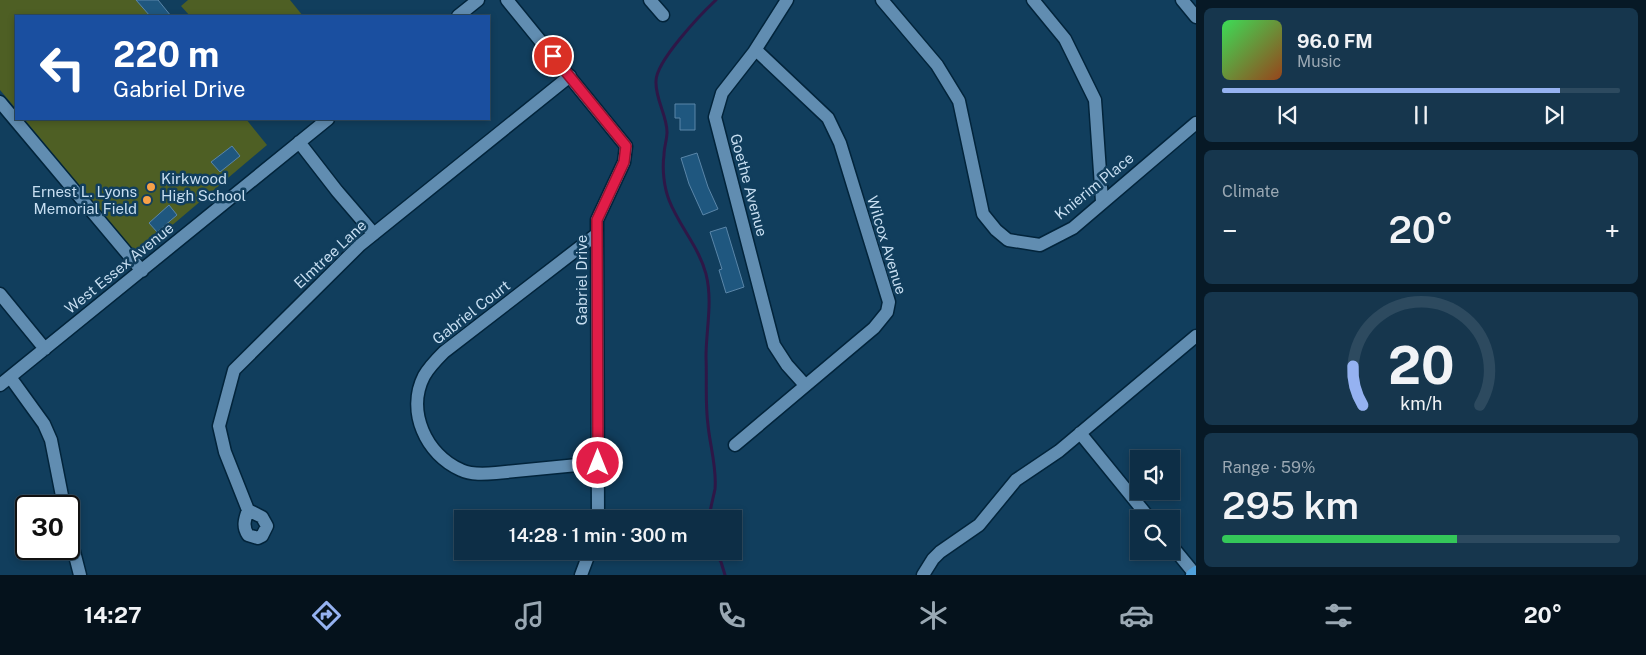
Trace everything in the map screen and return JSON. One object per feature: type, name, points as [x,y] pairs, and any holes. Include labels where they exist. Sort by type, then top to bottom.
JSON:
[{"type":"street","points":[[459,15],[478,0]]},
{"type":"street","name":"Gabriel Drive","points":[[507,0],[626,146],[624,162],[597,220],[598,510]]},
{"type":"street","points":[[650,0],[663,15]]},
{"type":"street","name":"Goethe Avenue","points":[[787,0],[756,50],[722,92],[714,117],[774,345],[787,365],[805,385]]},
{"type":"street","name":"Knierim Place","points":[[882,0],[937,65],[959,101],[983,214],[996,230],[1008,240],[1040,244],[1072,228],[1196,123]]},
{"type":"street","points":[[1033,0],[1065,39],[1095,100],[1102,201]]},
{"type":"street","points":[[1182,0],[1196,17]]},
{"type":"street","name":"Wilcox Avenue","points":[[735,445],[874,328],[887,312],[889,302],[840,143],[828,118],[756,50]]},
{"type":"street","name":"Elmtree Lane","points":[[248,510],[225,452],[219,426],[234,370],[360,245],[570,76]]},
{"type":"street","points":[[0,102],[15,120]]},
{"type":"street","points":[[15,120],[142,271]]},
{"type":"street","name":"West Essex Avenue","points":[[5,381],[327,120]]},
{"type":"street","points":[[299,142],[337,191],[374,234]]},
{"type":"street","name":"Gabriel Court","points":[[598,234],[444,352],[433,363],[424,377],[418,396],[418,416],[423,433],[434,450],[462,471],[479,474],[496,473],[598,463]]},
{"type":"street","points":[[0,294],[45,349]]},
{"type":"street","points":[[923,575],[940,552],[979,525],[1016,480],[1059,451],[1196,336]]},
{"type":"street","points":[[5,381],[44,424],[51,440],[62,495]]},
{"type":"street","points":[[1080,433],[1143,510]]},
{"type":"street","points":[[1180,556],[1194,573]]},
{"type":"street","points":[[76,560],[80,575]]},
{"type":"street","points":[[581,575],[587,560]]},
{"type":"green space","points":[[0,0],[146,0],[159,15],[15,15],[15,108],[0,90]]},
{"type":"green space","points":[[188,0],[290,0],[302,15],[189,15],[181,6]]},
{"type":"green space","name":"Ernest L. Lyons Memorial Field","points":[[25,120],[247,120],[267,145],[137,255]]},
{"type":"building","points":[[136,0],[158,0],[170,15],[149,15]]},
{"type":"building","points":[[675,104],[695,104],[695,130],[680,130],[680,118],[675,118]]},
{"type":"building","points":[[232,146],[240,156],[220,172],[211,162]]},
{"type":"building","points":[[697,153],[708,187],[718,209],[703,215],[689,184],[681,158]]},
{"type":"building","points":[[169,205],[177,215],[157,232],[149,223]]},
{"type":"building","points":[[726,227],[744,287],[726,293],[719,270],[722,269],[710,232]]},
{"type":"waterway","points":[[711,510],[715,481],[707,408],[708,284],[703,264],[673,210],[666,189],[663,166],[667,135],[665,119],[657,94],[656,81],[658,72],[671,50],[716,0]]},
{"type":"waterway","points":[[720,560],[725,575]]},
{"type":"place","name":"Kirkwood High School","points":[[151,187]]},
{"type":"place","name":"Ernest L. Lyons Memorial Field","points":[[147,200]]},
{"type":"route","points":[[553,56],[626,146],[624,162],[597,220],[598,463]]}]
